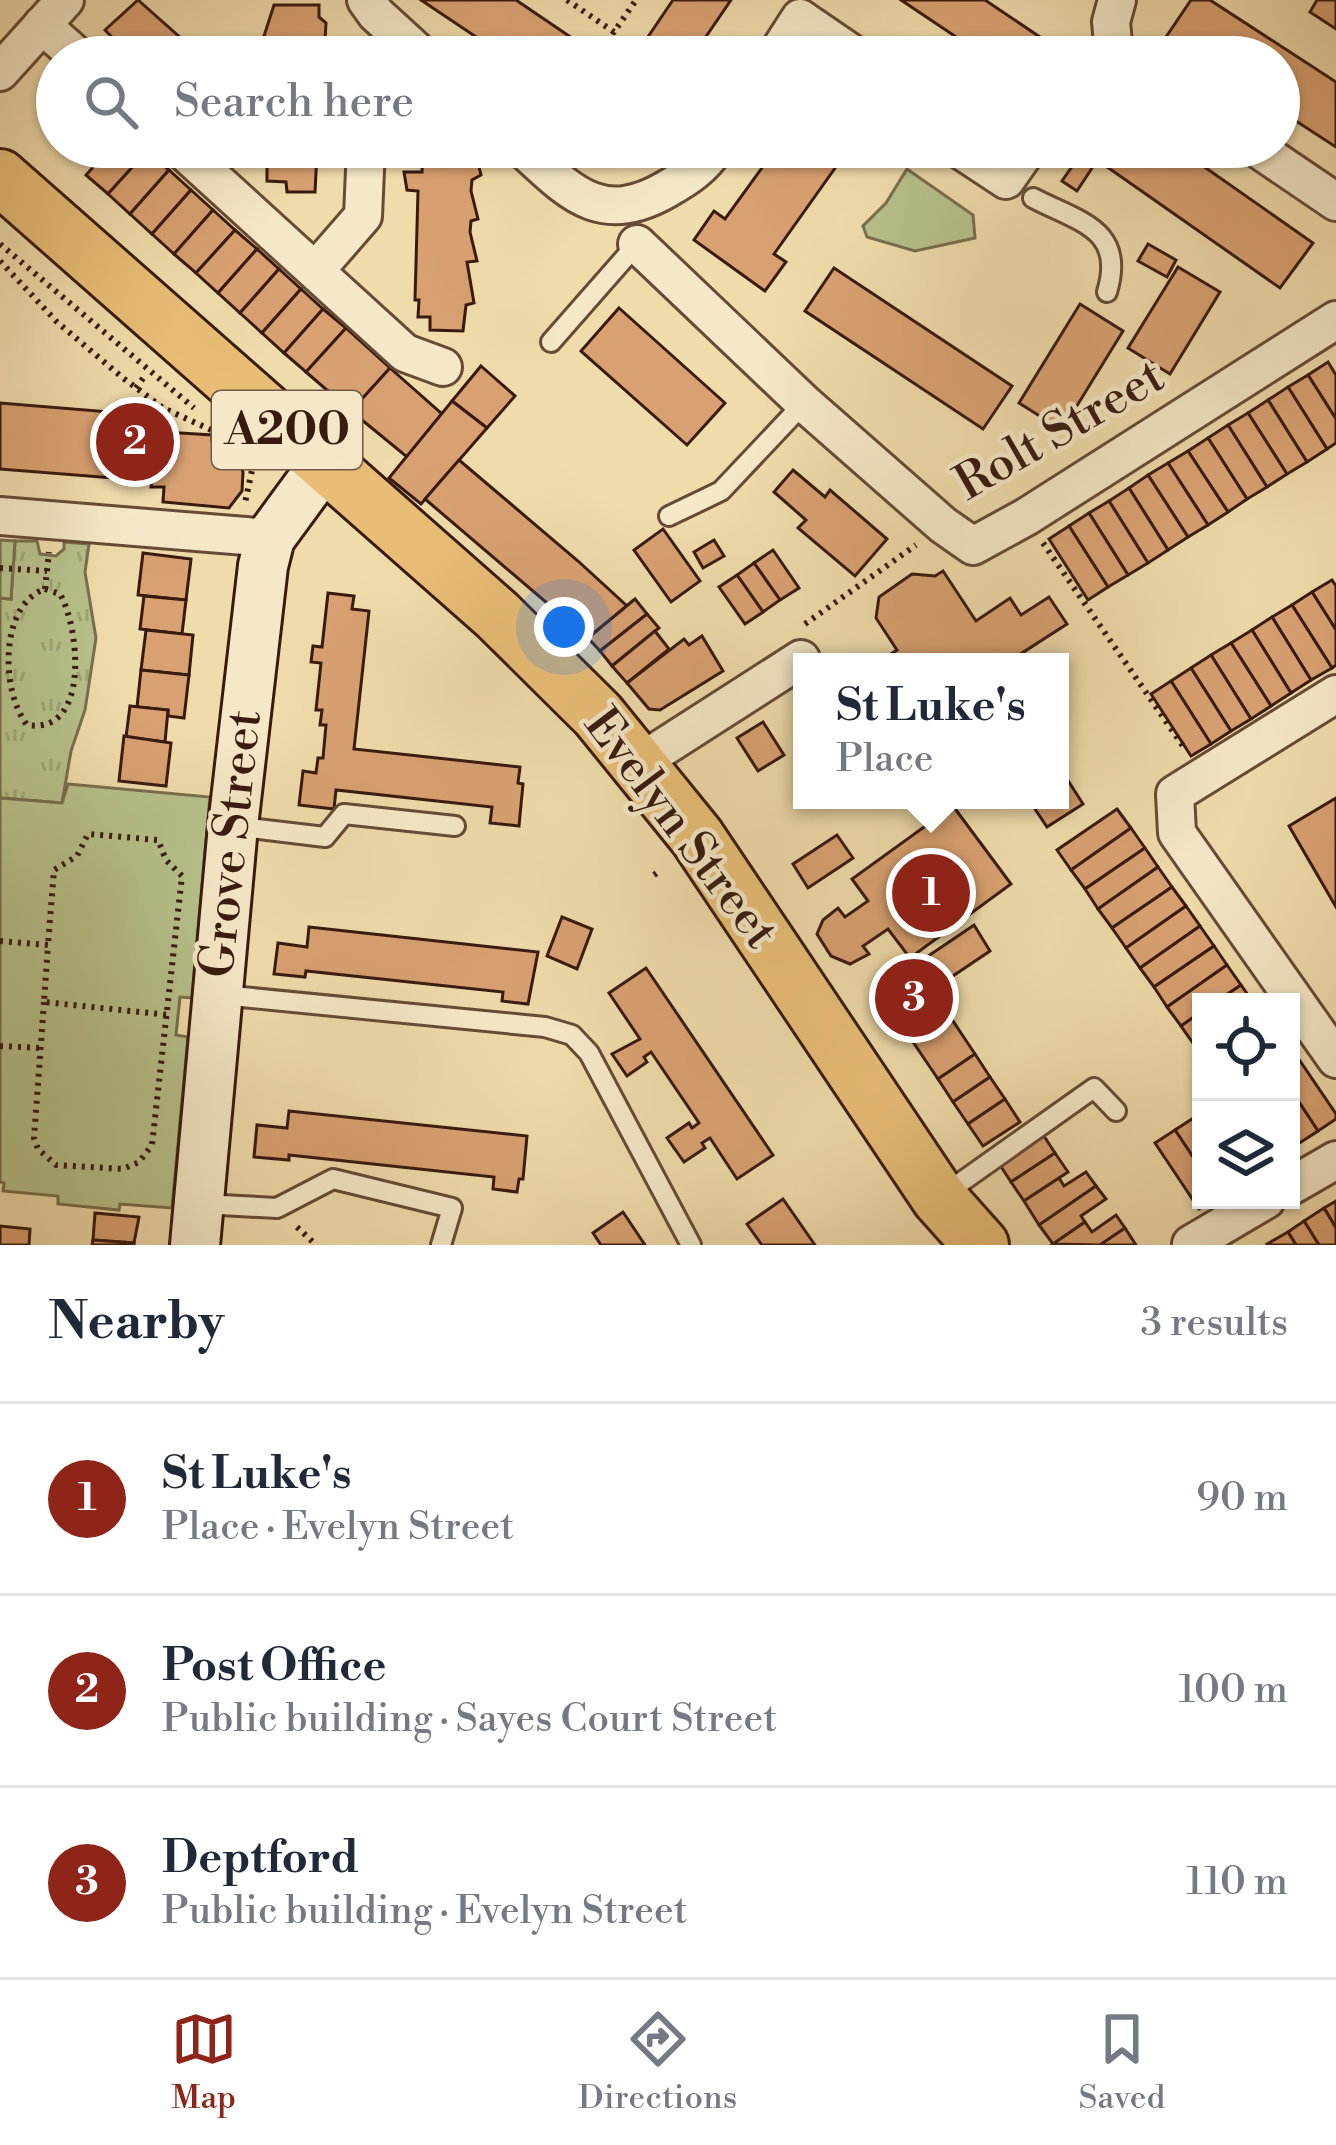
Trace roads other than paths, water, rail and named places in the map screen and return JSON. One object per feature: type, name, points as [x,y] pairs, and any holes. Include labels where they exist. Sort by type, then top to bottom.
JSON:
[{"type":"main road","name":"Evelyn Street","points":[[0,177],[497,615],[598,715],[698,837],[939,1198],[981,1245]]},
{"type":"main road","name":"Grove Street","points":[[196,1224],[197,1005],[233,826],[259,594],[255,528],[326,463]]},
{"type":"street","points":[[366,0],[400,36]]},
{"type":"street","points":[[1110,36],[1117,0]]},
{"type":"street","points":[[0,72],[53,12]]},
{"type":"street","points":[[788,36],[800,18],[826,36]]},
{"type":"street","points":[[202,168],[406,353],[443,367]]},
{"type":"street","points":[[316,270],[362,216],[365,168]]},
{"type":"street","points":[[544,168],[572,194],[598,205],[627,206],[654,196],[697,168]]},
{"type":"street","points":[[988,168],[1019,189],[1024,168]]},
{"type":"street","points":[[1286,168],[1336,202]]},
{"type":"street","points":[[638,244],[804,403]]},
{"type":"street","name":"Rolt Street","points":[[804,403],[973,546],[1025,518],[1336,320]]},
{"type":"street","points":[[0,516],[255,528]]},
{"type":"street","points":[[639,763],[798,645]]},
{"type":"street","points":[[1336,694],[1190,785],[1177,833],[1336,1059]]},
{"type":"street","points":[[1300,1181],[1336,1160]]},
{"type":"street","points":[[1191,1244],[1251,1209]]},
{"type":"lane","points":[[1019,189],[1094,230],[1112,250],[1114,268],[1107,292]]},
{"type":"lane","points":[[551,342],[638,244]]},
{"type":"lane","points":[[669,516],[721,491],[804,403]]},
{"type":"lane","points":[[233,826],[325,837],[344,814],[455,826]]},
{"type":"lane","points":[[197,1005],[545,1027],[572,1035],[589,1053],[691,1245]]},
{"type":"lane","points":[[939,1198],[1094,1088],[1116,1111]]},
{"type":"lane","points":[[196,1224],[277,1208],[333,1179],[452,1208],[440,1245]]},
{"type":"place","name":"Post Office","points":[[135,442]]},
{"type":"place","name":"St Luke's","points":[[931,893]]},
{"type":"place","name":"Deptford","points":[[914,998]]}]
